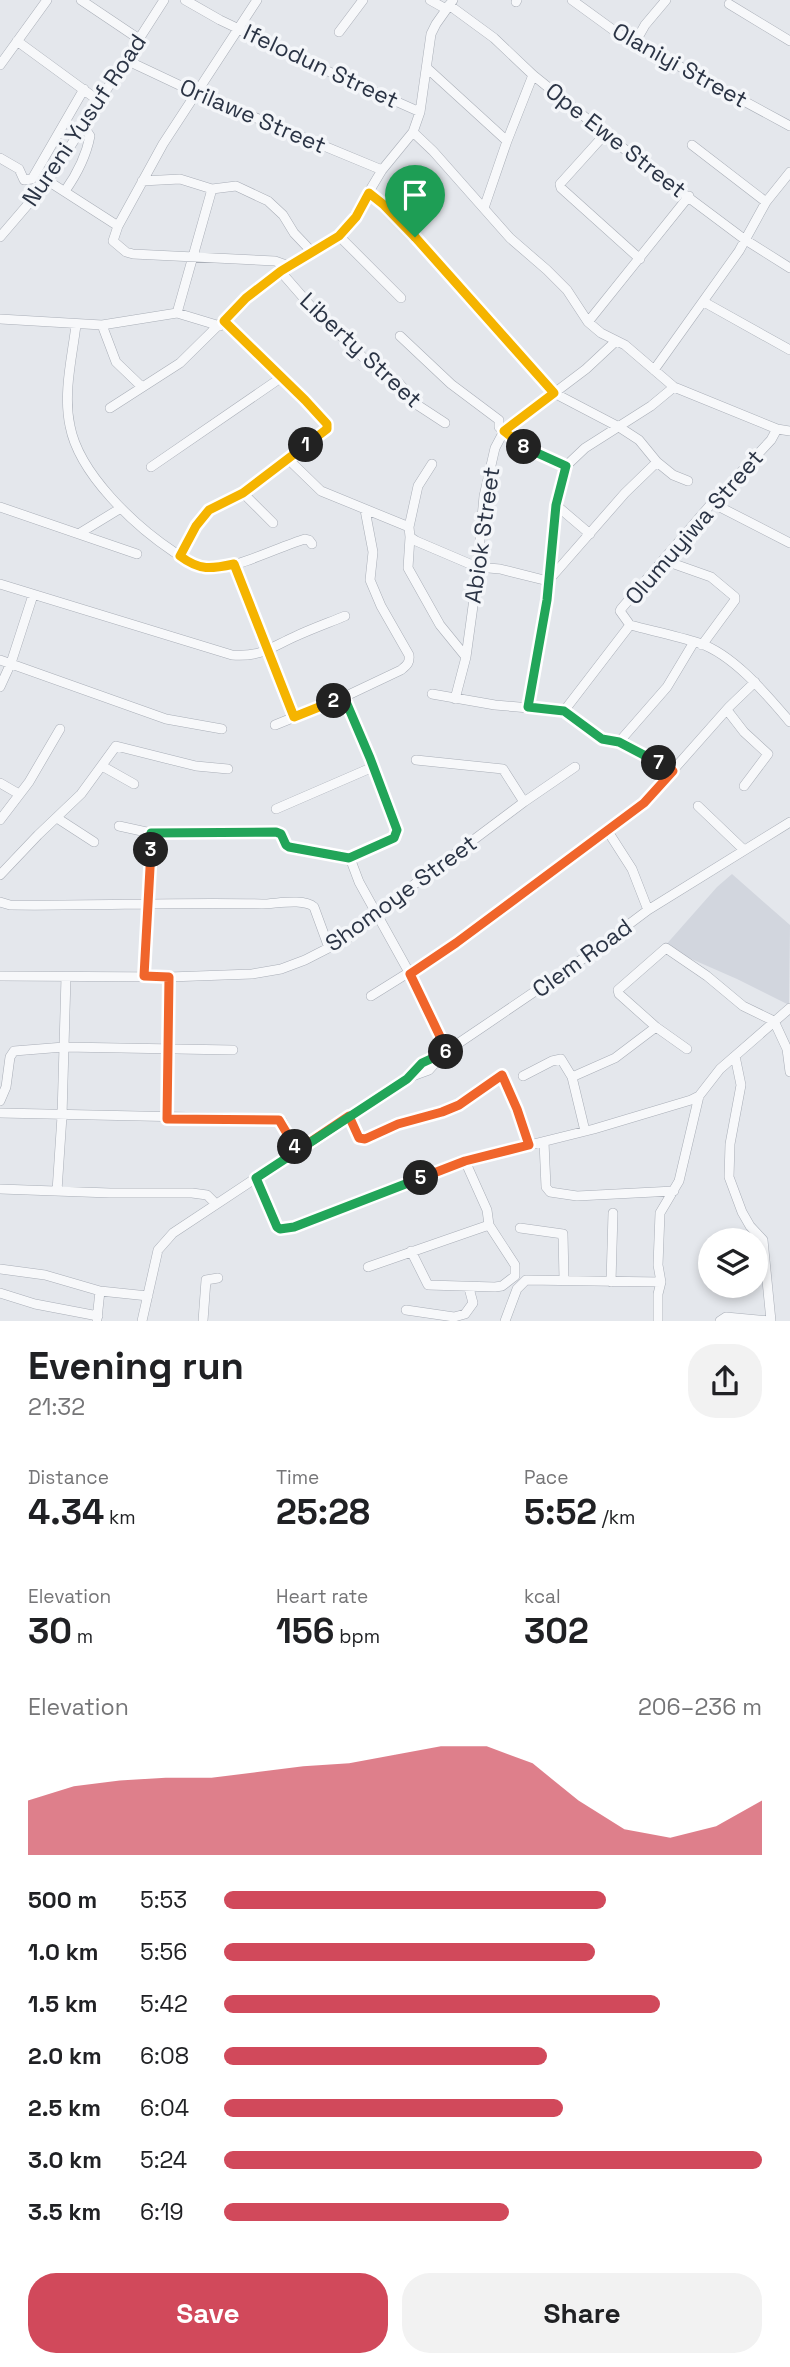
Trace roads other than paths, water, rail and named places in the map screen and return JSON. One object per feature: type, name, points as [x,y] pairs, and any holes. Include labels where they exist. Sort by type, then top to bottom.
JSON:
[{"type":"street","points":[[0,65],[47,0]]},
{"type":"street","points":[[81,0],[139,39]]},
{"type":"street","name":"Nureni Yusuf Road","points":[[0,237],[45,185],[164,0]]},
{"type":"street","name":"Ifelodun Street","points":[[185,0],[239,29],[420,112]]},
{"type":"street","points":[[257,0],[142,181],[113,241],[132,254],[275,261],[285,269]]},
{"type":"street","points":[[339,32],[363,0]]},
{"type":"street","name":"Ope Ewe Street","points":[[430,0],[449,4],[494,38],[533,75],[633,156],[744,239],[790,268]]},
{"type":"street","name":"Olaniyi Street","points":[[572,0],[616,32],[790,126]]},
{"type":"street","points":[[636,41],[645,25],[666,0]]},
{"type":"street","points":[[110,408],[180,363],[246,298],[285,269],[339,236],[356,217],[382,170],[413,132],[420,112],[431,34],[449,4]]},
{"type":"street","points":[[729,4],[789,37]]},
{"type":"street","points":[[17,41],[99,101]]},
{"type":"street","name":"Orilawe Street","points":[[126,60],[196,93],[382,170]]},
{"type":"street","points":[[426,68],[507,141]]},
{"type":"street","points":[[484,208],[533,75]]},
{"type":"street","points":[[32,179],[84,89]]},
{"type":"street","points":[[65,191],[84,160],[90,136],[84,127]]},
{"type":"street","points":[[413,132],[433,150],[510,238],[554,276],[589,322],[601,333],[625,345],[674,387],[777,429],[790,431]]},
{"type":"street","points":[[606,133],[560,184],[561,188],[640,259]]},
{"type":"street","points":[[692,145],[766,202]]},
{"type":"street","points":[[0,158],[19,169],[24,180],[32,179],[65,191],[118,226]]},
{"type":"street","points":[[654,370],[738,251],[766,202],[790,172]]},
{"type":"street","points":[[142,181],[180,179],[212,189],[236,186],[268,201],[283,215],[294,233],[312,252]]},
{"type":"street","points":[[177,313],[212,189]]},
{"type":"street","points":[[369,193],[415,237],[554,393],[639,440],[657,463],[673,475],[688,481]]},
{"type":"street","points":[[589,322],[689,196]]},
{"type":"street","points":[[339,236],[401,298]]},
{"type":"street","name":"Liberty Street","points":[[285,269],[315,311],[371,365],[381,374],[398,382],[419,406],[445,423]]},
{"type":"street","points":[[704,302],[790,350]]},
{"type":"street","points":[[0,319],[102,326],[177,313],[222,323],[282,377],[328,426],[243,493],[209,510],[196,526],[180,556]]},
{"type":"street","points":[[76,325],[68,391],[70,430],[89,468],[121,508],[158,541],[187,562],[208,569],[234,564],[305,539],[312,544]]},
{"type":"street","points":[[102,326],[116,362],[142,387]]},
{"type":"street","points":[[400,335],[451,384],[499,420],[499,427],[523,447],[566,466]]},
{"type":"street","points":[[504,431],[586,369],[616,341]]},
{"type":"street","points":[[151,467],[282,377]]},
{"type":"street","points":[[528,707],[548,580],[556,505],[566,466],[584,448],[651,406],[674,387]]},
{"type":"street","name":"Olumuyiwa Street","points":[[630,625],[620,611],[712,503],[771,440],[777,429]]},
{"type":"street","name":"Abiok Street","points":[[455,699],[466,657],[486,483],[495,448],[504,431]]},
{"type":"street","points":[[288,459],[321,491],[365,510],[477,567],[500,569],[548,580]]},
{"type":"street","points":[[548,580],[625,492],[657,463]]},
{"type":"street","points":[[432,464],[416,492],[408,568],[440,625],[466,657]]},
{"type":"street","points":[[243,493],[273,523]]},
{"type":"street","points":[[712,503],[790,543]]},
{"type":"street","points":[[556,505],[590,534]]},
{"type":"street","points":[[0,507],[137,554]]},
{"type":"street","points":[[80,533],[121,508]]},
{"type":"street","points":[[275,725],[344,697],[408,665],[409,655],[381,606],[370,580],[373,552],[365,510]]},
{"type":"street","points":[[619,742],[667,687],[698,643],[735,600],[735,597],[711,578],[663,560]]},
{"type":"street","points":[[234,564],[294,717]]},
{"type":"street","points":[[0,584],[213,650],[242,656],[268,651],[290,638],[345,616]]},
{"type":"street","points":[[0,687],[11,663],[33,595]]},
{"type":"street","points":[[564,711],[630,625],[698,643],[714,650],[755,682],[790,722]]},
{"type":"street","points":[[0,660],[166,719],[222,729]]},
{"type":"street","points":[[371,996],[456,943],[644,803],[755,682]]},
{"type":"street","points":[[432,694],[564,711],[602,739],[619,742],[673,771]]},
{"type":"street","points":[[119,826],[151,833],[276,832],[281,834],[289,847],[349,858],[394,838],[397,834],[344,697]]},
{"type":"street","points":[[727,710],[744,732],[768,754],[744,786]]},
{"type":"street","points":[[0,820],[60,729]]},
{"type":"street","points":[[0,876],[81,794],[118,746],[196,766],[228,769]]},
{"type":"street","points":[[416,760],[503,769],[524,802]]},
{"type":"street","points":[[102,766],[134,784]]},
{"type":"street","points":[[276,809],[373,767]]},
{"type":"street","name":"Shomoye Street","points":[[0,976],[169,977],[264,973],[305,960],[348,937],[524,802],[575,767]]},
{"type":"street","points":[[0,783],[19,794]]},
{"type":"street","points":[[698,806],[744,850]]},
{"type":"street","points":[[57,818],[94,842]]},
{"type":"street","name":"Clem Road","points":[[349,1116],[407,1079],[429,1070],[446,1052],[573,966],[648,911],[790,822]]},
{"type":"street","points":[[607,830],[632,869],[648,911]]},
{"type":"street","points":[[144,976],[151,833]]},
{"type":"street","points":[[349,858],[410,974],[446,1052]]},
{"type":"street","points":[[0,902],[10,905],[98,906],[311,904],[329,948]]},
{"type":"street","points":[[687,1049],[656,1027],[618,990],[666,948],[707,976],[743,1006],[774,1021],[787,1049],[790,1072]]},
{"type":"street","points":[[57,1191],[66,977]]},
{"type":"street","points":[[167,1119],[169,977]]},
{"type":"street","points":[[658,1321],[658,1294],[662,1282],[658,1265],[660,1213],[679,1181],[699,1096],[720,1069],[790,1008]]},
{"type":"street","points":[[572,1077],[615,1058],[656,1027]]},
{"type":"street","points":[[0,1101],[10,1057],[14,1051],[64,1047],[233,1050]]},
{"type":"street","points":[[720,1321],[726,1317],[771,1321],[763,1240],[742,1212],[729,1177],[729,1152],[741,1085],[735,1056]]},
{"type":"street","points":[[523,1076],[552,1060],[561,1059],[572,1077],[585,1131]]},
{"type":"street","points":[[142,1321],[156,1256],[173,1233],[349,1116],[359,1138],[365,1139],[398,1124],[459,1105],[502,1075],[529,1145]]},
{"type":"street","points":[[256,1178],[277,1227],[294,1227],[465,1161],[675,1106],[699,1096]]},
{"type":"street","points":[[0,1113],[279,1120],[297,1151]]},
{"type":"street","points":[[544,1142],[546,1187],[550,1192],[590,1195],[674,1191]]},
{"type":"street","points":[[411,1251],[428,1285],[469,1288],[502,1286],[516,1276],[514,1265],[489,1225],[487,1210],[465,1161]]},
{"type":"street","points":[[0,1189],[192,1193],[207,1195],[216,1204]]},
{"type":"street","points":[[611,1282],[613,1213]]},
{"type":"street","points":[[368,1267],[489,1225]]},
{"type":"street","points":[[520,1228],[563,1234],[564,1279]]},
{"type":"street","points":[[0,1269],[45,1275],[100,1291],[148,1296]]},
{"type":"street","points":[[203,1321],[206,1280],[218,1278]]},
{"type":"street","points":[[505,1321],[521,1283],[533,1278],[662,1282]]},
{"type":"street","points":[[405,1310],[454,1317],[465,1314],[473,1303],[469,1288]]},
{"type":"street","points":[[0,1293],[97,1318],[100,1291]]}]
